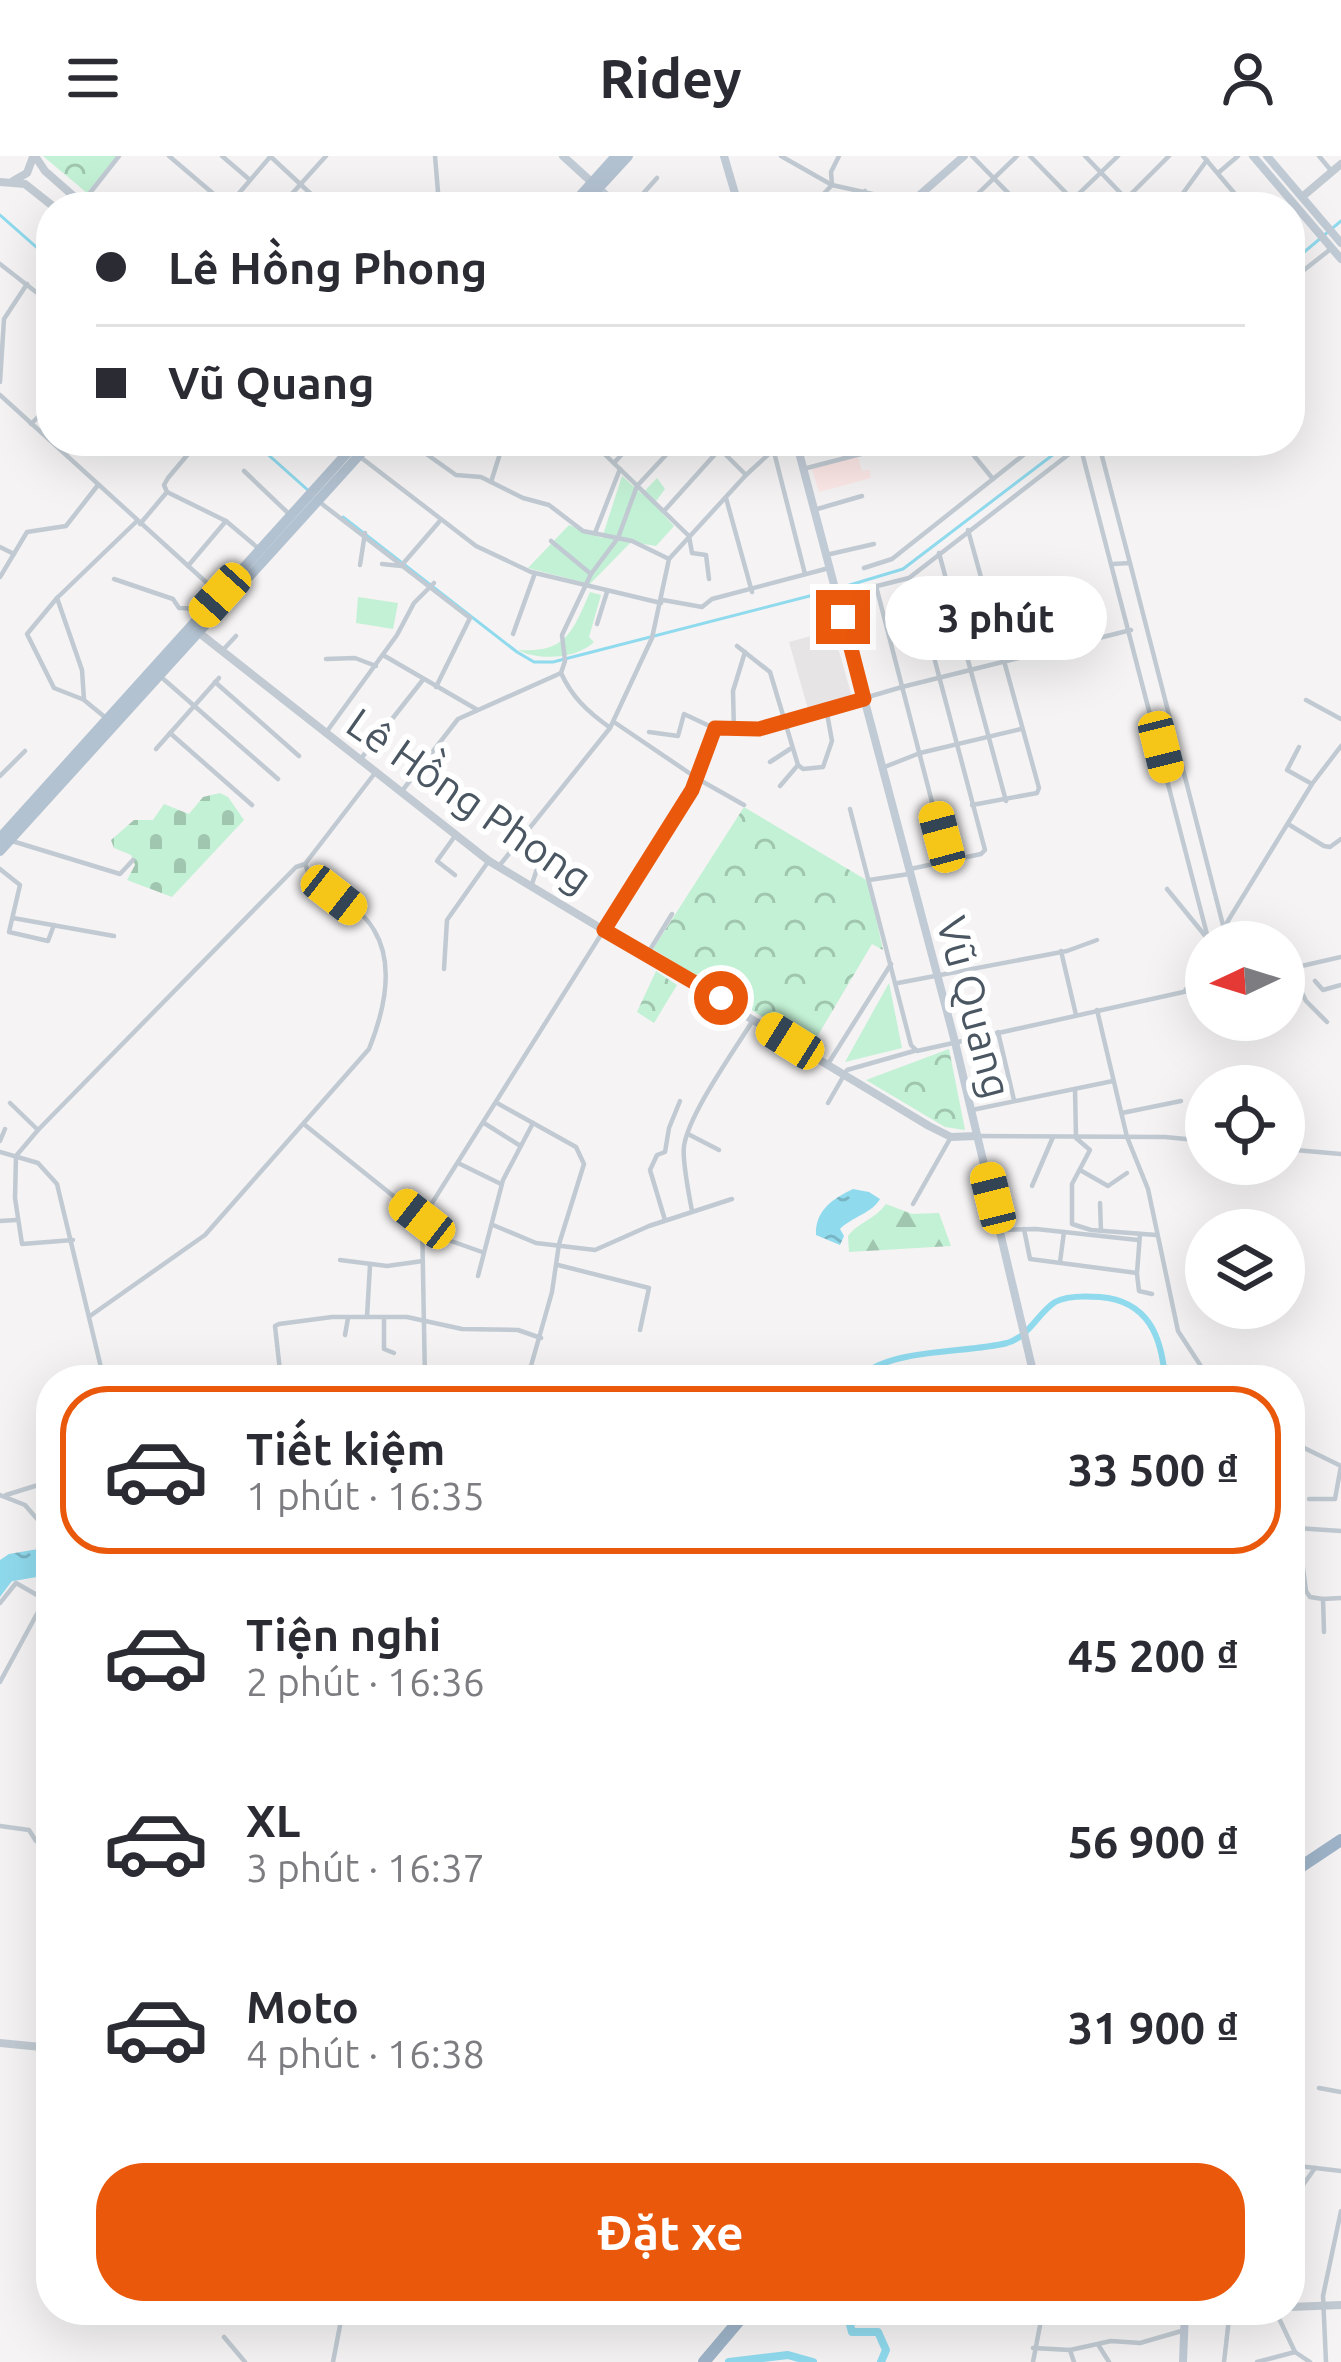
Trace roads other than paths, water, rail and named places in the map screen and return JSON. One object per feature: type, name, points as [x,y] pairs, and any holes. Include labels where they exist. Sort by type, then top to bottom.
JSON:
[{"type":"highway","points":[[1305,1864],[1341,1840]]},
{"type":"highway","points":[[704,2362],[735,2325]]},
{"type":"main road","points":[[563,156],[603,192]]},
{"type":"main road","points":[[591,192],[616,156]]},
{"type":"main road","points":[[587,192],[628,156]]},
{"type":"main road","points":[[724,156],[735,192]]},
{"type":"main road","points":[[924,192],[968,156]]},
{"type":"main road","points":[[1252,156],[1279,192]]},
{"type":"main road","points":[[1267,156],[1298,192]]},
{"type":"main road","points":[[1305,202],[1341,259]]},
{"type":"main road","points":[[1305,217],[1317,223],[1333,244]]},
{"type":"main road","points":[[3,843],[318,501],[352,456]]},
{"type":"main road","points":[[112,722],[160,676],[204,614],[224,598],[261,550],[352,456]]},
{"type":"main road","name":"Vũ Quang","points":[[800,456],[955,1042],[1032,1365]]},
{"type":"main road","points":[[1184,2362],[1185,2325]]},
{"type":"street","points":[[2,182],[27,173],[34,156]]},
{"type":"street","points":[[34,156],[69,192]]},
{"type":"street","points":[[93,192],[119,156]]},
{"type":"street","points":[[169,156],[211,192]]},
{"type":"street","points":[[222,156],[250,180]]},
{"type":"street","points":[[240,192],[270,156],[309,192]]},
{"type":"street","points":[[293,192],[326,156]]},
{"type":"street","points":[[435,156],[436,192]]},
{"type":"street","points":[[781,156],[832,184],[871,192]]},
{"type":"street","points":[[825,192],[832,184],[838,156]]},
{"type":"street","points":[[968,156],[1008,192]]},
{"type":"street","points":[[980,192],[1017,156]]},
{"type":"street","points":[[1030,156],[1065,192]]},
{"type":"street","points":[[1085,156],[1119,192]]},
{"type":"street","points":[[1081,192],[1118,156]]},
{"type":"street","points":[[1133,192],[1169,156]]},
{"type":"street","points":[[1218,173],[1238,156]]},
{"type":"street","points":[[1319,156],[1328,168]]},
{"type":"street","points":[[1183,192],[1205,158],[1234,192]]},
{"type":"street","points":[[1305,194],[1341,164]]},
{"type":"street","points":[[644,192],[657,178]]},
{"type":"street","points":[[2,182],[25,184],[36,193]]},
{"type":"street","points":[[1305,268],[1333,244]]},
{"type":"street","points":[[0,264],[36,292]]},
{"type":"street","points":[[0,382],[6,312],[27,284]]},
{"type":"street","points":[[0,395],[36,428]]},
{"type":"street","points":[[31,424],[36,419]]},
{"type":"street","points":[[66,456],[224,598]]},
{"type":"street","points":[[186,456],[164,485],[167,492],[226,520],[261,550]]},
{"type":"street","points":[[357,456],[476,546],[535,573],[585,587],[702,607],[712,599],[830,568]]},
{"type":"street","points":[[429,456],[456,475],[476,475],[549,505],[575,527],[670,559]]},
{"type":"street","points":[[491,482],[499,456]]},
{"type":"street","points":[[607,456],[689,536],[692,553],[708,558],[710,579]]},
{"type":"street","points":[[595,533],[624,456]]},
{"type":"street","points":[[665,456],[638,486],[618,538],[591,574],[562,635],[561,673],[580,705],[744,805]]},
{"type":"street","points":[[664,511],[713,456]]},
{"type":"street","points":[[728,456],[746,475]]},
{"type":"street","points":[[444,969],[447,920],[612,725],[653,636],[670,559],[766,456]]},
{"type":"street","points":[[776,456],[805,574]]},
{"type":"street","points":[[803,469],[853,456]]},
{"type":"street","points":[[974,456],[993,479]]},
{"type":"street","points":[[864,568],[892,559],[1022,456]]},
{"type":"street","points":[[837,596],[909,578],[1066,456]]},
{"type":"street","points":[[1087,456],[1122,562],[1222,921]]},
{"type":"street","points":[[1101,456],[1131,630],[1209,921]]},
{"type":"street","points":[[244,471],[292,516]]},
{"type":"street","points":[[0,577],[29,531],[66,526],[98,485]]},
{"type":"street","points":[[112,722],[84,700],[54,688],[27,634],[57,598],[167,492]]},
{"type":"street","points":[[814,510],[862,496]]},
{"type":"street","points":[[725,498],[752,590]]},
{"type":"street","points":[[318,501],[406,563],[470,618],[436,687]]},
{"type":"street","points":[[188,566],[226,520]]},
{"type":"street","points":[[382,564],[406,563],[440,520]]},
{"type":"street","points":[[968,530],[1039,788],[1006,801],[972,805]]},
{"type":"street","points":[[360,566],[365,533]]},
{"type":"street","points":[[551,541],[591,574]]},
{"type":"street","points":[[826,555],[874,544]]},
{"type":"street","points":[[0,547],[14,554]]},
{"type":"street","points":[[939,553],[1006,801]]},
{"type":"street","points":[[513,634],[535,573]]},
{"type":"street","points":[[868,880],[984,851],[917,593],[909,578]]},
{"type":"street","points":[[114,579],[173,599],[179,608],[198,607],[204,614]]},
{"type":"street","points":[[326,734],[414,603],[433,585]]},
{"type":"street","points":[[876,586],[948,861]]},
{"type":"street","points":[[597,624],[607,592]]},
{"type":"street","points":[[57,598],[82,670],[84,700]]},
{"type":"street","name":"Lê Hồng Phong","points":[[195,630],[494,864],[951,1137]]},
{"type":"street","points":[[649,732],[678,736],[684,714],[715,728],[759,729],[938,677],[1131,630]]},
{"type":"street","points":[[222,651],[236,636]]},
{"type":"street","points":[[737,646],[768,668],[803,769],[823,767],[832,741],[826,708]]},
{"type":"street","points":[[734,731],[733,692],[745,652]]},
{"type":"street","points":[[383,655],[476,709]]},
{"type":"street","points":[[326,659],[355,658],[376,666]]},
{"type":"street","points":[[402,792],[453,723],[561,673]]},
{"type":"street","points":[[160,676],[278,778]]},
{"type":"street","points":[[156,749],[217,680],[298,756]]},
{"type":"street","points":[[359,761],[422,680]]},
{"type":"street","points":[[1306,700],[1341,719]]},
{"type":"street","points":[[424,1365],[422,1219],[698,779],[715,728]]},
{"type":"street","points":[[882,768],[920,753],[1023,729]]},
{"type":"street","points":[[170,733],[252,805]]},
{"type":"street","points":[[1299,747],[1288,770],[1312,784]]},
{"type":"street","points":[[770,762],[793,748]]},
{"type":"street","points":[[1229,921],[1312,784],[1340,750]]},
{"type":"street","points":[[0,776],[25,751]]},
{"type":"street","points":[[780,786],[798,765]]},
{"type":"street","points":[[74,1240],[22,1244],[16,1220],[16,1156],[223,938],[296,867],[305,864],[375,772]]},
{"type":"street","points":[[850,809],[914,1049]]},
{"type":"street","points":[[1288,824],[1330,848],[1341,838]]},
{"type":"street","points":[[455,836],[437,861],[455,874]]},
{"type":"street","points":[[3,843],[120,874],[133,860]]},
{"type":"street","points":[[531,887],[540,860]]},
{"type":"street","points":[[90,1316],[205,1235],[369,1049],[385,994],[380,945],[372,926],[309,875],[305,864]]},
{"type":"street","points":[[0,869],[20,883],[9,932],[46,941],[54,925]]},
{"type":"street","points":[[1166,889],[1196,921]]},
{"type":"street","points":[[648,953],[672,914]]},
{"type":"street","points":[[13,918],[114,936]]},
{"type":"street","points":[[896,983],[1097,940]]},
{"type":"street","points":[[1061,951],[1076,1015]]},
{"type":"street","points":[[1305,966],[1341,957]]},
{"type":"street","points":[[827,1064],[891,964]]},
{"type":"street","points":[[1315,981],[1325,990],[1341,985]]},
{"type":"street","points":[[828,1103],[844,1074],[914,1049],[1185,991]]},
{"type":"street","points":[[1305,999],[1327,1022]]},
{"type":"street","points":[[1097,1010],[1127,1137],[1148,1189],[1179,1336],[1199,1365]]},
{"type":"street","points":[[692,1211],[683,1153],[688,1134],[753,1018]]},
{"type":"street","points":[[998,1032],[1014,1100]]},
{"type":"street","points":[[972,1111],[1114,1081]]},
{"type":"street","points":[[1075,1089],[1076,1138],[1090,1150],[1070,1191],[1072,1224],[1140,1237]]},
{"type":"street","points":[[665,1152],[680,1101]]},
{"type":"street","points":[[1122,1113],[1181,1101]]},
{"type":"street","points":[[10,1103],[38,1130]]},
{"type":"street","points":[[496,1103],[576,1147],[582,1157],[582,1173],[532,1365]]},
{"type":"street","points":[[484,1123],[520,1145]]},
{"type":"street","points":[[478,1276],[501,1184],[533,1123]]},
{"type":"street","points":[[304,1124],[422,1219]]},
{"type":"street","points":[[0,1142],[5,1129]]},
{"type":"street","points":[[688,1134],[719,1150]]},
{"type":"street","points":[[913,1204],[951,1137],[1185,1141]]},
{"type":"street","points":[[1032,1186],[1053,1137]]},
{"type":"street","points":[[1305,1151],[1341,1154]]},
{"type":"street","points":[[0,1152],[38,1163],[54,1178],[74,1240],[101,1365]]},
{"type":"street","points":[[665,1220],[650,1170],[657,1155],[683,1153]]},
{"type":"street","points":[[458,1163],[501,1184]]},
{"type":"street","points":[[1080,1170],[1108,1186],[1127,1173]]},
{"type":"street","points":[[6,1184],[14,1184]]},
{"type":"street","points":[[493,1225],[533,1242],[598,1249],[665,1220],[732,1199]]},
{"type":"street","points":[[1100,1203],[1100,1231]]},
{"type":"street","points":[[0,1221],[16,1220]]},
{"type":"street","points":[[1024,1229],[1028,1258],[1137,1274]]},
{"type":"street","points":[[1000,1230],[1156,1235]]},
{"type":"street","points":[[1060,1262],[1064,1232]]},
{"type":"street","points":[[1140,1237],[1139,1291],[1152,1294]]},
{"type":"street","points":[[422,1239],[451,1241],[482,1252]]},
{"type":"street","points":[[340,1260],[370,1265],[423,1261]]},
{"type":"street","points":[[555,1264],[649,1288],[640,1330]]},
{"type":"street","points":[[367,1318],[370,1265]]},
{"type":"street","points":[[384,1317],[384,1348],[394,1353]]},
{"type":"street","points":[[279,1365],[275,1326],[348,1318],[425,1319],[446,1326],[518,1330],[541,1338]]},
{"type":"street","points":[[345,1336],[348,1318]]},
{"type":"street","points":[[1305,1448],[1341,1466],[1335,1499],[1309,1499]]},
{"type":"street","points":[[3,1495],[36,1485]]},
{"type":"street","points":[[3,1495],[25,1505],[36,1518]]},
{"type":"street","points":[[1305,1529],[1341,1532]]},
{"type":"street","points":[[0,1603],[16,1583],[36,1594]]},
{"type":"street","points":[[1305,1585],[1310,1597],[1341,1598]]},
{"type":"street","points":[[1323,1599],[1324,1633]]},
{"type":"street","points":[[0,1682],[36,1621]]},
{"type":"street","points":[[0,1826],[30,1831],[36,1840]]},
{"type":"street","points":[[0,2042],[36,2046]]},
{"type":"street","points":[[1319,2088],[1341,2092]]},
{"type":"street","points":[[1305,2167],[1341,2171]]},
{"type":"street","points":[[1305,2182],[1315,2168]]},
{"type":"street","points":[[1326,2362],[1323,2303],[1341,2211]]},
{"type":"street","points":[[1305,2305],[1341,2305]]},
{"type":"street","points":[[333,2362],[340,2325]]},
{"type":"street","points":[[1033,2362],[1039,2325]]},
{"type":"street","points":[[1224,2362],[1228,2325]]},
{"type":"street","points":[[1282,2325],[1298,2357]]},
{"type":"street","points":[[1033,2348],[1070,2350],[1112,2341],[1151,2342],[1185,2330]]},
{"type":"street","points":[[224,2337],[245,2362]]},
{"type":"street","points":[[1099,2345],[1109,2362]]},
{"type":"street","points":[[1070,2350],[1074,2362]]},
{"type":"street","points":[[1257,2362],[1298,2357],[1310,2362]]},
{"type":"water","points":[[853,1189],[880,1199],[840,1229],[844,1236],[840,1245],[816,1235],[826,1207]]},
{"type":"water","points":[[36,1549],[36,1576],[27,1571],[0,1597],[0,1560]]},
{"type":"waterway","points":[[0,215],[36,247]]},
{"type":"waterway","points":[[1305,251],[1341,221]]},
{"type":"waterway","points":[[270,456],[310,492]]},
{"type":"waterway","points":[[843,587],[903,569],[1051,456]]},
{"type":"waterway","points":[[343,517],[534,662],[553,662],[829,591]]},
{"type":"waterway","points":[[880,1365],[1007,1343],[1022,1335],[1055,1302],[1083,1296],[1116,1300],[1141,1313],[1156,1335],[1163,1365]]},
{"type":"waterway","points":[[0,1585],[7,1578],[36,1573]]},
{"type":"waterway","points":[[850,2325],[852,2332],[878,2332],[886,2350],[881,2362]]},
{"type":"waterway","points":[[729,2362],[788,2355],[813,2362]]}]
